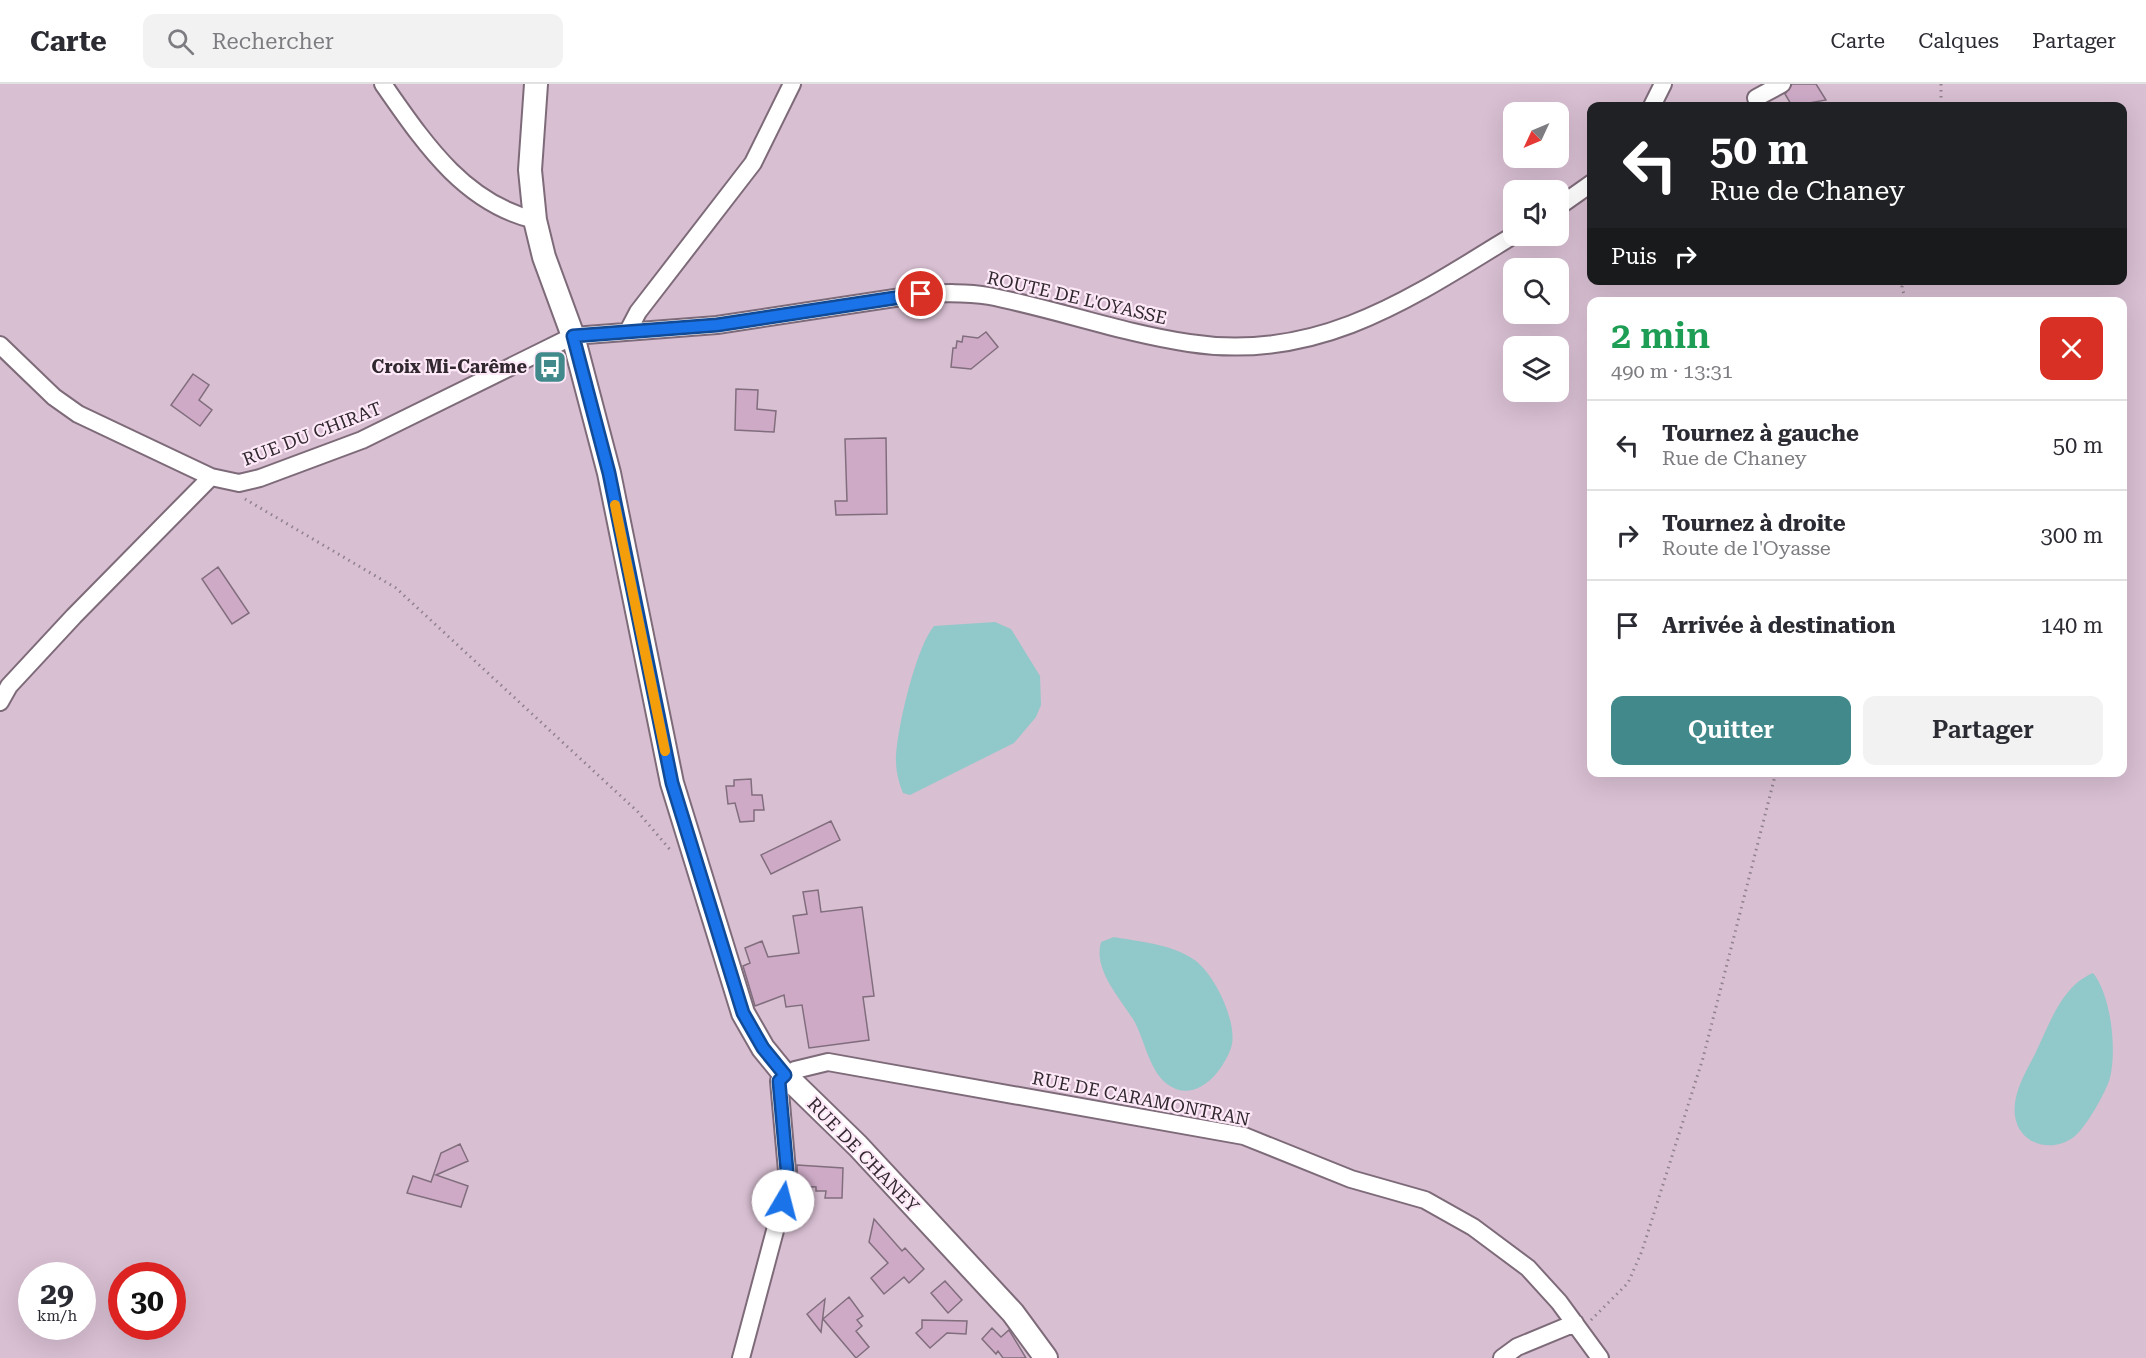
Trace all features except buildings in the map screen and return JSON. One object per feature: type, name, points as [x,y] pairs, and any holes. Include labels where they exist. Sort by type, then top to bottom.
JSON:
[{"type":"street","points":[[383,84],[437,157],[467,188],[513,215],[535,220]]},
{"type":"street","name":"RUE DE CHANEY","points":[[536,84],[530,170],[535,220],[544,257],[573,336],[609,473],[672,783],[743,1013],[763,1048],[785,1075],[858,1146],[1013,1313],[1046,1358]]},
{"type":"street","points":[[628,331],[638,312],[753,163],[792,84]]},
{"type":"street","points":[[1654,102],[1663,84]]},
{"type":"street","points":[[1756,98],[1782,84]]},
{"type":"street","points":[[1569,199],[1587,187]]},
{"type":"street","name":"ROUTE DE L'OYASSE","points":[[573,336],[717,325],[921,294],[951,293],[987,296],[1188,344],[1253,348],[1309,339],[1366,318],[1409,298],[1503,242]]},
{"type":"street","name":"RUE DU CHIRAT","points":[[0,345],[54,397],[78,414],[211,477],[239,483],[260,478],[362,440],[573,336]]},
{"type":"street","points":[[0,702],[9,686],[74,616],[211,477]]},
{"type":"street","name":"RUE DE CARAMONTRAN","points":[[785,1075],[828,1062],[1244,1136],[1351,1179],[1425,1200],[1473,1227],[1528,1268],[1575,1323],[1600,1358]]},
{"type":"street","points":[[741,1358],[788,1182],[779,1081],[785,1075]]},
{"type":"street","points":[[1502,1358],[1516,1347],[1575,1323]]},
{"type":"path","points":[[1941,84],[1941,102]]},
{"type":"path","points":[[238,494],[396,588],[638,812],[673,853]]},
{"type":"path","points":[[1575,1323],[1592,1320],[1628,1283],[1636,1268],[1703,1058],[1775,777]]},
{"type":"shaded area","points":[[0,84],[2146,84],[2146,1358],[0,1358]]},
{"type":"shaded area","points":[[995,622],[1011,629],[1040,676],[1041,705],[1036,717],[1014,743],[910,795],[903,793],[896,765],[899,731],[908,690],[927,637],[934,626]]},
{"type":"shaded area","points":[[1114,937],[1175,950],[1193,959],[1209,975],[1223,999],[1233,1038],[1227,1058],[1206,1083],[1188,1091],[1177,1090],[1167,1084],[1155,1070],[1133,1019],[1104,972],[1100,952],[1101,942]]},
{"type":"shaded area","points":[[2093,973],[2104,995],[2111,1023],[2113,1052],[2110,1078],[2095,1109],[2075,1136],[2057,1145],[2038,1144],[2023,1134],[2018,1126],[2015,1116],[2017,1092],[2064,997],[2072,987]]},
{"type":"slow traffic","points":[[615,505],[665,751]]},
{"type":"place","name":"Croix Mi-Carême","points":[[550,367]]},
{"type":"route","points":[[783,1201],[788,1182],[779,1081],[785,1075],[763,1048],[743,1013],[686,834],[672,783],[609,473],[573,336],[717,325],[921,294]]}]
